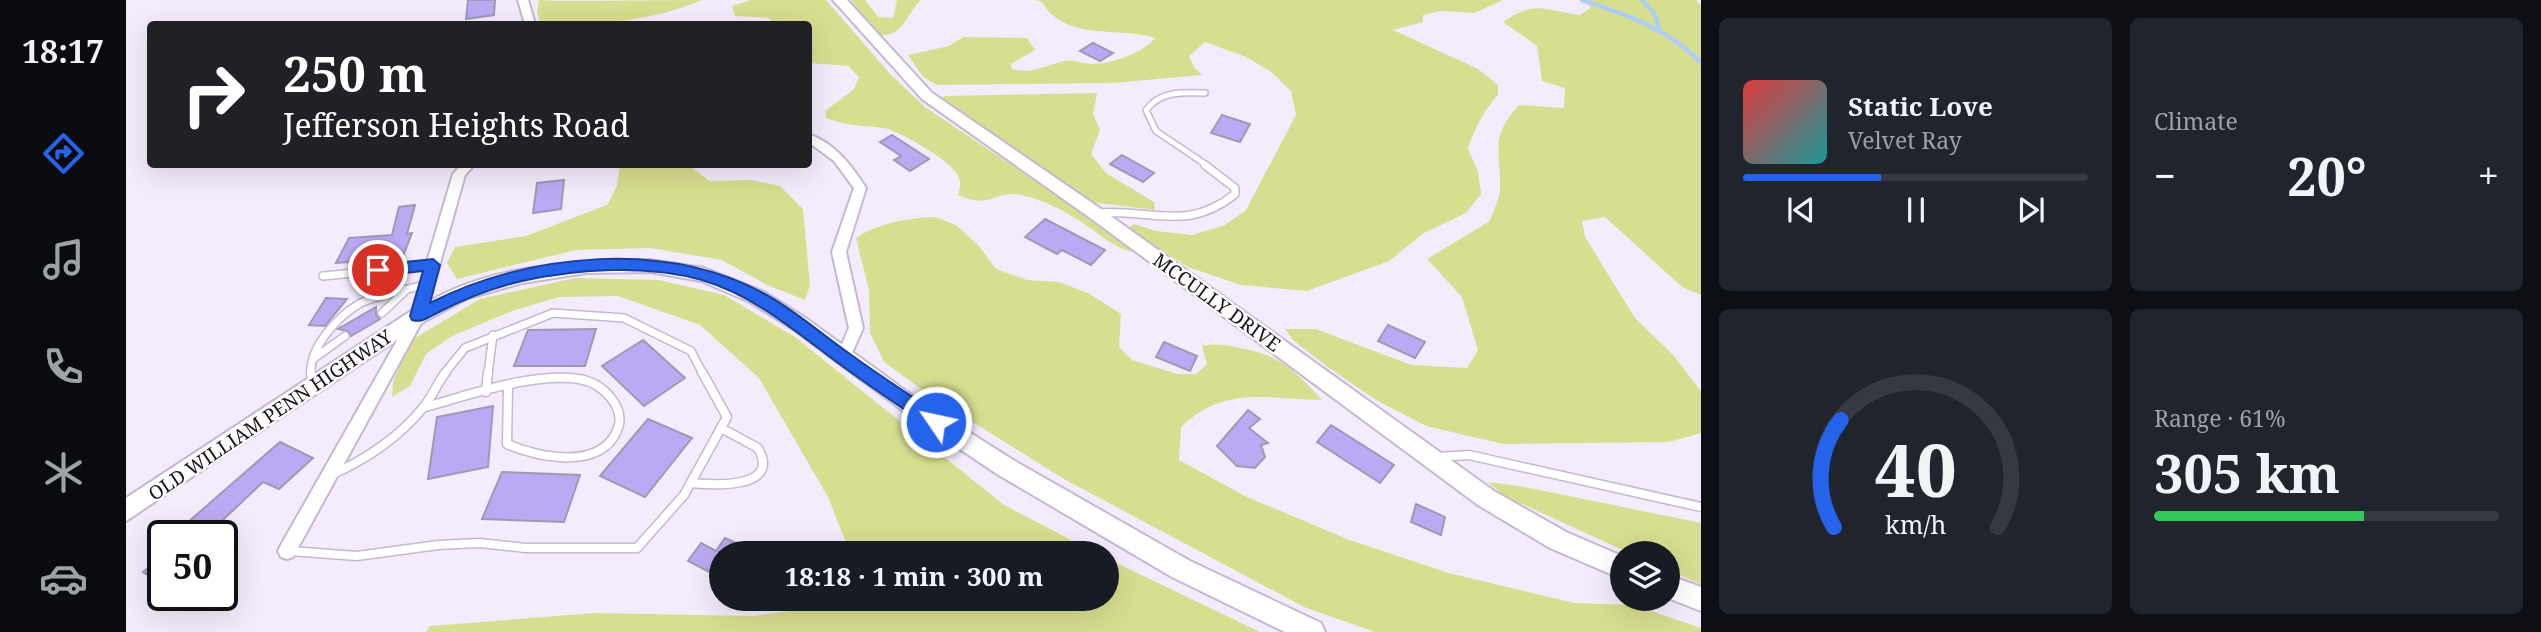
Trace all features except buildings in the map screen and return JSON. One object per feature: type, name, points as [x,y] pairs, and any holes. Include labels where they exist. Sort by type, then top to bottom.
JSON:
[{"type":"main road","name":"MCCULLY DRIVE","points":[[840,0],[927,96],[1095,213],[1486,498],[1558,540],[1610,563]]},
{"type":"main road","name":"OLD WILLIAM PENN HIGHWAY","points":[[126,512],[418,316],[462,293],[522,275],[586,267],[650,266],[704,275],[757,297],[800,324],[842,358],[1005,467],[1181,569],[1312,632]]},
{"type":"main road","points":[[1680,591],[1701,598]]},
{"type":"street","points":[[523,0],[529,21]]},
{"type":"street","points":[[812,139],[831,149],[845,163],[860,188],[839,252],[856,328],[842,358]]},
{"type":"street","points":[[287,551],[418,316],[459,174],[465,168]]},
{"type":"lane","points":[[1095,213],[1114,210],[1167,218],[1195,217],[1227,202],[1235,194],[1235,188],[1218,172],[1156,131],[1146,110],[1154,100],[1164,96],[1205,93]]},
{"type":"lane","points":[[323,276],[433,265]]},
{"type":"lane","points":[[312,386],[310,362],[322,338],[359,304],[427,284]]},
{"type":"lane","points":[[382,313],[406,290]]},
{"type":"lane","points":[[287,551],[357,556],[438,545],[479,543],[526,548],[637,548],[684,495],[727,417],[691,351],[624,318],[553,313],[465,348],[443,375],[424,407],[390,442],[361,462],[331,475]]},
{"type":"lane","points":[[486,392],[493,335]]},
{"type":"lane","points":[[310,362],[345,336]]},
{"type":"lane","points":[[424,407],[486,392],[508,387],[544,379],[580,380],[603,389],[614,401],[621,414],[619,430],[603,445],[585,455],[524,453],[507,444],[508,387]]},
{"type":"lane","points":[[691,484],[738,484],[755,477],[760,469],[762,453],[758,448],[721,428]]},
{"type":"lane","points":[[1430,457],[1469,455],[1701,507]]},
{"type":"green space","points":[[539,0],[702,0],[681,8],[623,21],[540,21],[537,12]]},
{"type":"green space","points":[[751,0],[826,0],[892,76],[925,107],[1122,239],[1132,252],[1113,244],[1071,216],[1038,200],[1011,194],[978,201],[958,195],[960,184],[957,174],[924,147],[884,128],[848,124],[826,118],[825,111],[854,89],[859,77],[848,66],[812,63],[812,21],[772,21],[769,18],[735,16],[732,6]]},
{"type":"green space","points":[[851,0],[865,0],[878,17],[893,18],[897,0],[921,0],[897,30],[884,35],[875,34]]},
{"type":"green space","points":[[1035,0],[1503,0],[1474,13],[1441,11],[1423,15],[1423,22],[1393,30],[1478,69],[1498,85],[1498,95],[1480,120],[1468,149],[1478,171],[1481,194],[1466,213],[1424,233],[1389,261],[1307,291],[1241,285],[1188,267],[1128,229],[1134,224],[1156,231],[1192,235],[1225,225],[1246,210],[1296,115],[1291,91],[1270,71],[1246,57],[1205,42],[1189,56],[1202,75],[1113,83],[937,85],[923,77],[908,55],[949,46],[963,37],[1027,38],[1035,50],[1011,64],[1012,69],[1025,71],[1068,61],[1091,64],[1108,62],[1135,53],[1155,38],[1078,28],[1064,23],[1052,15],[1042,2]]},
{"type":"green space","points":[[1583,0],[1696,0],[1701,5],[1701,295],[1682,287],[1605,217],[1582,221],[1585,237],[1635,318],[1673,355],[1701,391],[1701,433],[1669,442],[1503,444],[1426,426],[1376,400],[1325,365],[1293,340],[1285,329],[1316,329],[1411,365],[1467,368],[1478,350],[1462,297],[1427,259],[1490,221],[1500,193],[1500,136],[1519,105],[1564,108],[1565,88],[1542,81],[1537,46],[1503,22],[1523,11],[1540,8],[1579,15],[1591,8]]},
{"type":"green space","points":[[1097,93],[1093,114],[1100,130],[1091,154],[1106,173],[1154,202],[1155,210],[1090,202],[941,101],[944,96]]},
{"type":"green space","points":[[620,168],[692,168],[710,181],[751,180],[780,186],[803,209],[810,285],[805,300],[767,285],[722,260],[650,248],[576,250],[457,279],[447,263],[455,247],[526,236],[607,205],[617,186]]},
{"type":"green space","points":[[935,217],[956,225],[978,245],[996,269],[1027,280],[1059,282],[1088,293],[1121,314],[1119,347],[1132,360],[1177,374],[1196,374],[1207,364],[1202,346],[1218,345],[1263,354],[1293,371],[1322,400],[1247,397],[1230,400],[1197,414],[1181,427],[1179,460],[1245,496],[1347,539],[1449,573],[1574,603],[1610,604],[1610,611],[1651,611],[1701,628],[1701,632],[1375,632],[1304,607],[1064,479],[934,398],[884,362],[870,333],[869,290],[856,238],[894,222]]},
{"type":"green space","points":[[575,278],[659,280],[724,295],[795,337],[1004,505],[1073,541],[845,541],[828,497],[759,378],[700,325],[618,296],[559,297],[512,311],[452,336],[426,354],[410,386],[392,397],[393,382],[410,341],[480,299]]},
{"type":"green space","points":[[1488,482],[1701,523],[1701,584],[1680,575],[1680,541],[1610,541],[1610,544],[1505,496]]},
{"type":"green space","points":[[1119,564],[1260,632],[426,632],[430,626],[595,613],[753,616],[789,611],[1119,611]]},
{"type":"waterway","points":[[1582,0],[1646,24],[1675,40],[1701,63]]},
{"type":"waterway","points":[[1642,0],[1654,13],[1659,28]]},
{"type":"route","points":[[378,270],[433,265],[418,316],[462,293],[522,275],[586,267],[650,266],[704,275],[757,297],[800,324],[842,358],[936,422]]}]
